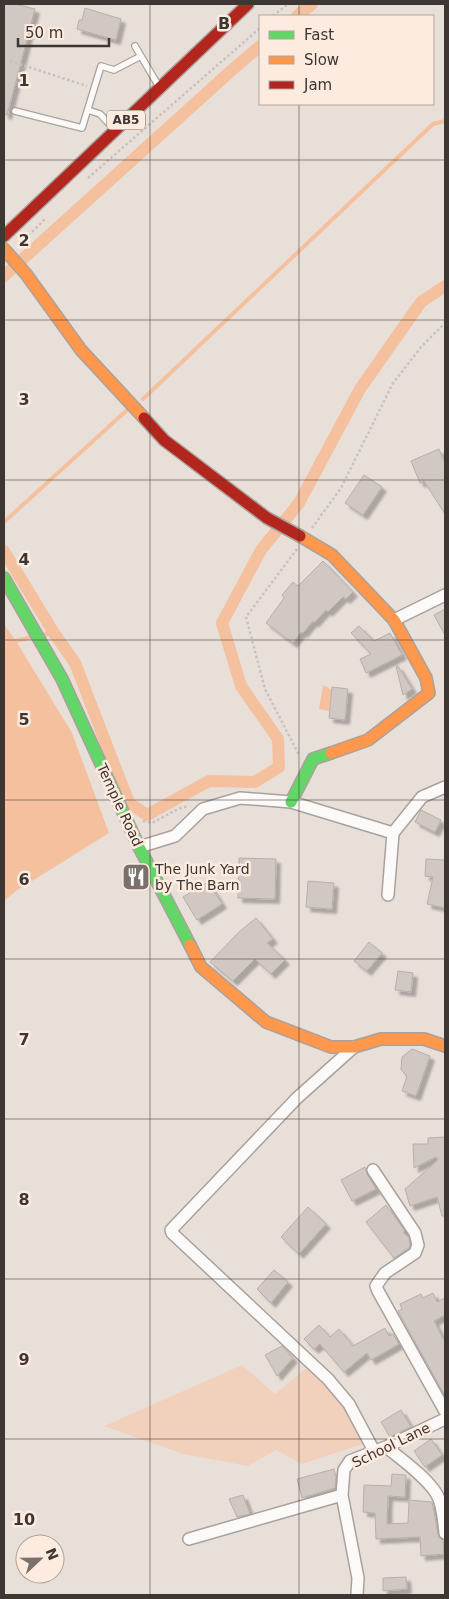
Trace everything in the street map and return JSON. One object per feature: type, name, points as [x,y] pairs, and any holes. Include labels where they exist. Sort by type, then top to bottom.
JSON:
[{"type":"street","name":"AB5","points":[[4,236],[248,4]]},
{"type":"street","points":[[9,256],[26,274],[81,350],[164,440],[267,518],[332,555],[394,620],[426,678],[429,692],[368,740],[313,759],[291,802]]},
{"type":"street","name":"Temple Road","points":[[4,578],[54,663],[139,847],[200,967],[266,1022],[331,1048],[354,1047]]},
{"type":"street","points":[[394,620],[445,595]]},
{"type":"street","points":[[388,895],[393,834],[422,797],[445,787]]},
{"type":"street","points":[[139,847],[175,836],[203,809],[240,798],[291,802],[393,834]]},
{"type":"street","points":[[374,1451],[349,1404],[328,1379],[171,1230],[297,1098],[354,1047],[389,1039],[424,1039],[445,1046]]},
{"type":"street","points":[[373,1170],[415,1233],[418,1245],[415,1253],[385,1273],[376,1286],[445,1412]]},
{"type":"street","name":"School Lane","points":[[357,1595],[358,1578],[342,1495],[344,1470],[350,1461],[386,1447],[445,1419]]},
{"type":"street","points":[[386,1447],[404,1460],[426,1481],[438,1496],[445,1534]]},
{"type":"street","points":[[189,1539],[342,1495]]},
{"type":"lane","points":[[135,46],[160,88]]},
{"type":"lane","points":[[15,111],[82,128],[102,66],[114,70],[141,56]]},
{"type":"lane","points":[[88,110],[100,114],[115,130]]},
{"type":"path","points":[[274,15],[288,4]]},
{"type":"path","points":[[86,180],[259,29]]},
{"type":"path","points":[[10,61],[95,88]]},
{"type":"path","points":[[9,256],[51,214]]},
{"type":"path","points":[[298,760],[299,756],[265,689],[246,617],[341,488],[393,383],[422,346],[445,323]]},
{"type":"path","points":[[143,821],[152,823],[178,809],[196,804]]},
{"type":"shaded area","points":[[4,624],[72,733],[109,833],[16,891],[4,901]]},
{"type":"shaded area","points":[[323,685],[332,690],[329,711],[319,709]]},
{"type":"shaded area","points":[[313,1363],[353,1405],[368,1427],[372,1441],[302,1464],[276,1450],[248,1466],[183,1454],[104,1426],[242,1365],[275,1394]]},
{"type":"building","points":[[4,4],[15,4],[35,9],[7,115],[4,114]]},
{"type":"building","points":[[85,8],[121,19],[116,40],[77,29]]},
{"type":"building","points":[[439,449],[445,463],[445,514],[424,481],[420,483],[411,461]]},
{"type":"building","points":[[364,475],[382,487],[363,515],[345,503]]},
{"type":"building","points":[[323,561],[353,592],[346,599],[343,597],[328,612],[326,610],[314,623],[313,621],[293,643],[266,623],[284,598],[282,595],[293,582],[298,586]]},
{"type":"building","points":[[445,609],[445,635],[434,615]]},
{"type":"building","points":[[359,626],[374,641],[390,633],[402,655],[366,673],[360,659],[371,654],[351,633]]},
{"type":"building","points":[[396,666],[398,666],[412,689],[403,695]]},
{"type":"building","points":[[332,687],[348,689],[345,720],[329,718]]},
{"type":"building","points":[[421,810],[441,820],[435,832],[415,822]]},
{"type":"building","points":[[239,858],[276,859],[275,899],[238,898]]},
{"type":"building","points":[[426,859],[445,860],[445,908],[427,904],[433,877],[425,876]]},
{"type":"building","points":[[308,881],[334,883],[332,909],[306,907]]},
{"type":"building","points":[[208,882],[222,904],[197,920],[183,897]]},
{"type":"building","points":[[256,918],[273,939],[267,943],[285,960],[271,974],[255,959],[233,981],[210,962],[239,932]]},
{"type":"building","points":[[369,942],[382,953],[367,971],[354,961]]},
{"type":"building","points":[[398,971],[413,973],[411,992],[395,990]]},
{"type":"building","points":[[412,1049],[430,1056],[416,1096],[402,1091],[407,1076],[401,1070],[402,1057]]},
{"type":"building","points":[[445,1137],[445,1216],[442,1216],[437,1197],[410,1206],[405,1189],[438,1160],[436,1157],[414,1168],[413,1144],[428,1144],[428,1138]]},
{"type":"building","points":[[365,1167],[376,1189],[352,1201],[341,1180]]},
{"type":"building","points":[[386,1205],[409,1238],[409,1248],[394,1258],[366,1222]]},
{"type":"building","points":[[308,1207],[326,1224],[299,1254],[281,1237]]},
{"type":"building","points":[[274,1270],[288,1282],[271,1303],[257,1289]]},
{"type":"building","points":[[433,1293],[437,1302],[445,1298],[445,1315],[434,1321],[443,1339],[445,1338],[445,1396],[398,1311],[402,1309],[400,1304],[421,1294],[423,1298]]},
{"type":"building","points":[[319,1325],[330,1337],[339,1329],[353,1346],[385,1328],[389,1336],[393,1334],[399,1344],[371,1360],[367,1353],[344,1372],[320,1344],[314,1349],[304,1339]]},
{"type":"building","points":[[282,1346],[293,1358],[277,1376],[265,1355]]},
{"type":"building","points":[[401,1410],[411,1427],[390,1437],[381,1422]]},
{"type":"building","points":[[431,1439],[442,1455],[425,1467],[414,1451]]},
{"type":"building","points":[[334,1469],[336,1477],[335,1488],[302,1498],[297,1479]]},
{"type":"building","points":[[392,1474],[406,1475],[405,1497],[388,1496],[387,1524],[408,1523],[409,1500],[432,1502],[439,1538],[443,1540],[444,1554],[421,1556],[420,1537],[376,1539],[375,1513],[363,1512],[364,1485],[391,1486]]},
{"type":"building","points":[[243,1495],[250,1514],[237,1517],[229,1499]]},
{"type":"building","points":[[406,1577],[407,1589],[383,1591],[383,1578]]},
{"type":"waterway","points":[[298,15],[312,4]]},
{"type":"waterway","points":[[4,276],[259,47]]},
{"type":"waterway","points":[[143,399],[433,124],[445,121]]},
{"type":"waterway","points":[[4,551],[54,633],[75,663],[129,803],[147,815],[209,781],[255,782],[279,767],[278,739],[241,686],[222,623],[261,550],[299,503],[360,389],[421,302],[445,286]]},
{"type":"waterway","points":[[4,522],[126,411]]},
{"type":"waterway","points":[[42,635],[54,633]]},
{"type":"waterway","points":[[4,646],[32,637]]},
{"type":"traffic: fast","points":[[4,578],[62,679],[139,847],[190,945]]},
{"type":"traffic: fast","points":[[291,802],[313,759],[331,753]]},
{"type":"traffic: slow","points":[[4,249],[26,274],[81,350],[144,418]]},
{"type":"traffic: slow","points":[[300,536],[332,555],[394,620],[426,678],[429,693],[368,740],[331,753]]},
{"type":"traffic: slow","points":[[190,945],[201,967],[266,1022],[331,1047],[354,1047],[381,1039],[424,1039],[445,1046]]},
{"type":"traffic: jam","points":[[4,236],[248,4]]},
{"type":"traffic: jam","points":[[144,418],[164,440],[267,518],[300,536]]},
{"type":"place","name":"The Junk Yard by The Barn","points":[[136,877]]}]
